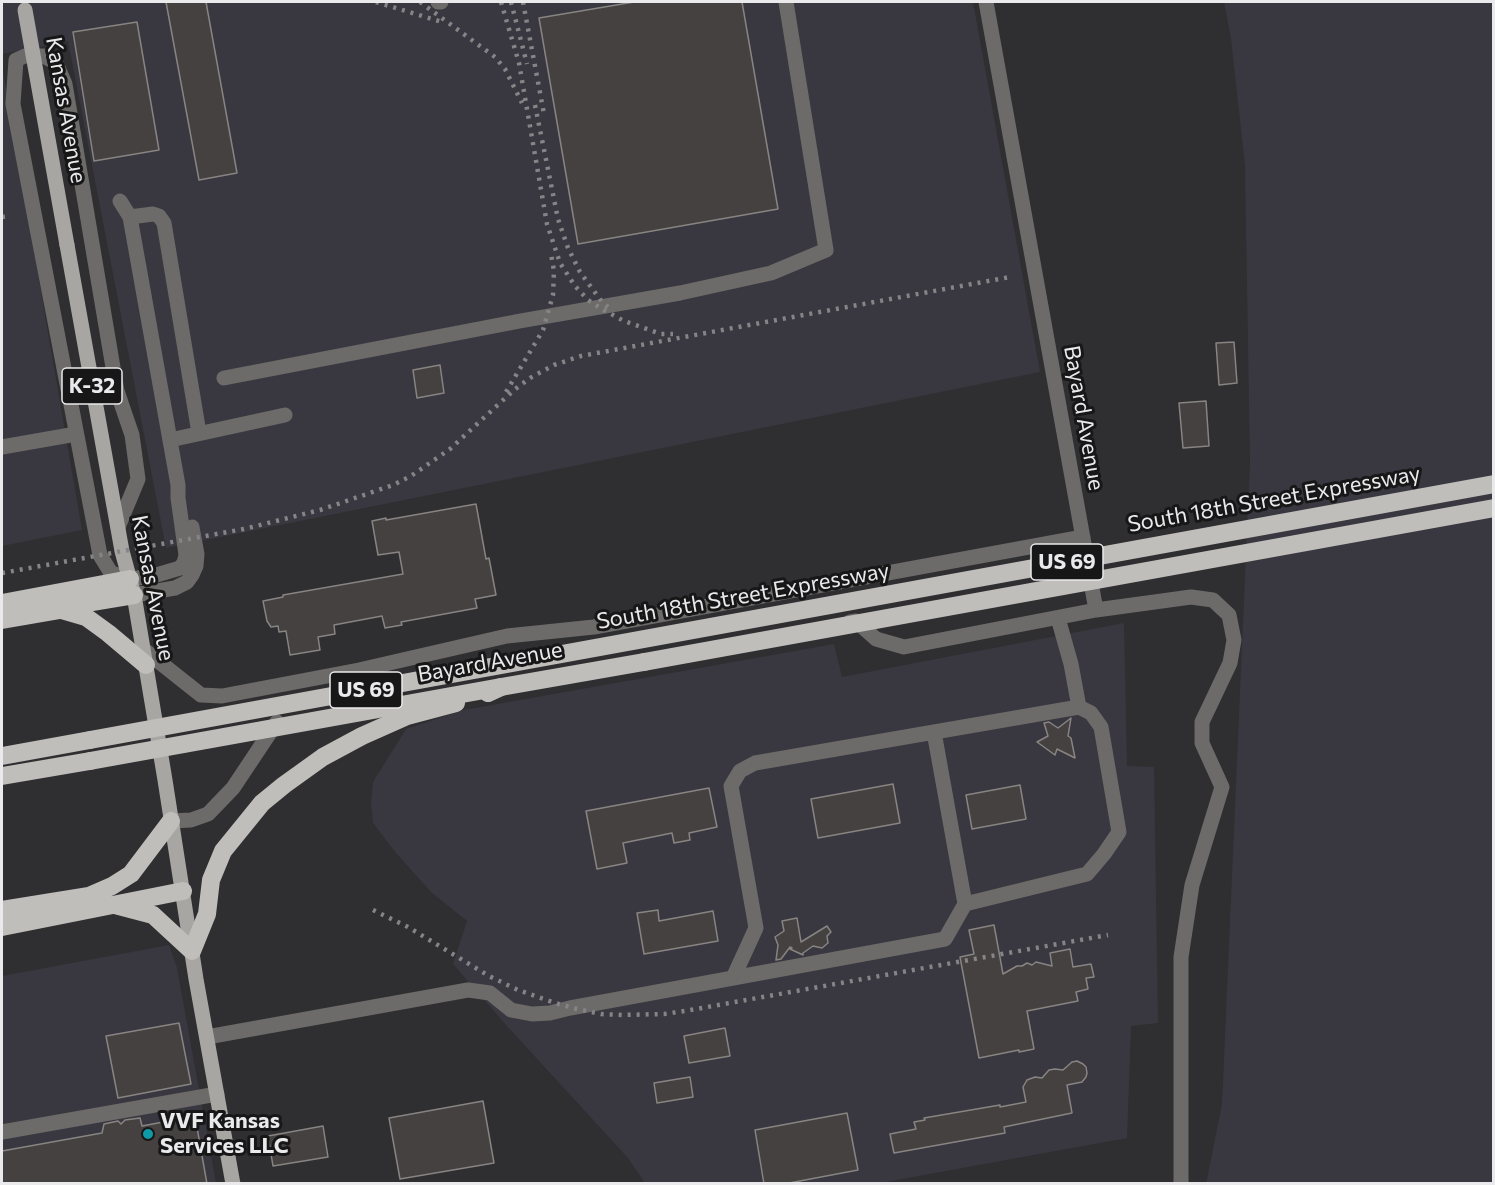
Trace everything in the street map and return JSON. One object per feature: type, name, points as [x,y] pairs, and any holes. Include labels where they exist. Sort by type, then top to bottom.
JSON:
[{"type":"highway","name":"South 18th Street Expressway","points":[[2,756],[1494,484]]},
{"type":"highway","name":"South 18th Street Expressway","points":[[2,776],[1494,508]]},
{"type":"highway","points":[[2,603],[132,587]]},
{"type":"highway","points":[[2,620],[92,602],[132,587]]},
{"type":"highway","points":[[60,610],[86,617],[144,657]]},
{"type":"highway","points":[[115,905],[153,915],[192,951],[207,914],[211,880],[223,851],[262,803],[323,758],[362,736],[407,716],[477,699],[501,687]]},
{"type":"highway","points":[[2,910],[89,896],[112,886],[131,874],[171,821]]},
{"type":"highway","points":[[2,927],[183,891]]},
{"type":"main road","name":"Kansas Avenue","points":[[23,2],[118,528],[132,587],[233,1184]]},
{"type":"street","points":[[224,378],[680,293],[771,273],[826,250],[786,2]]},
{"type":"street","name":"Bayard Avenue","points":[[171,821],[208,814],[233,788],[276,722],[856,621],[876,639],[904,647],[1096,610],[986,2]]},
{"type":"street","points":[[118,528],[138,479],[132,435],[117,391],[65,84],[56,63],[44,56],[25,56],[16,60],[13,104],[100,555],[111,573],[132,587],[153,576],[180,568],[186,555],[178,484],[130,217],[120,201]]},
{"type":"street","points":[[130,217],[153,214],[159,216],[164,223],[199,434]]},
{"type":"street","points":[[170,440],[285,415]]},
{"type":"street","points":[[2,447],[76,434]]},
{"type":"street","points":[[144,657],[201,695],[222,696],[359,670],[507,636],[594,627],[1083,537]]},
{"type":"street","points":[[1096,610],[1191,597],[1214,600],[1229,615],[1234,640],[1230,663],[1202,722],[1202,743],[1222,787],[1192,885],[1181,957],[1181,1184]]},
{"type":"street","points":[[1058,618],[1071,664],[1079,707]]},
{"type":"street","points":[[733,978],[756,928],[731,786],[740,771],[755,763],[1079,707],[1091,713],[1101,727],[1119,832],[1087,874],[965,904]]},
{"type":"street","points":[[207,1036],[468,990],[490,993],[512,1010],[531,1014],[550,1012],[945,939],[965,904],[934,732]]},
{"type":"street","points":[[2,1132],[217,1094]]},
{"type":"shaded area","points":[[2,2],[973,2],[1040,372],[166,548],[68,41],[2,54]]},
{"type":"shaded area","points":[[1224,2],[1493,2],[1493,1183],[1206,1184],[1222,1104],[1250,463],[1245,165],[1231,39]]},
{"type":"shaded area","points":[[2,65],[82,530],[2,546]]},
{"type":"shaded area","points":[[1124,623],[1127,766],[1154,767],[1158,1023],[1131,1026],[1127,1138],[880,1183],[645,1183],[628,1158],[453,964],[467,921],[431,892],[373,823],[371,803],[373,782],[406,729],[464,710],[834,644],[842,677]]},
{"type":"shaded area","points":[[169,945],[177,968],[216,1183],[2,1184],[2,976]]},
{"type":"building","points":[[166,2],[206,2],[237,173],[199,180]]},
{"type":"building","points":[[634,2],[742,2],[778,209],[578,244],[539,18]]},
{"type":"building","points":[[137,22],[159,150],[94,161],[73,32]]},
{"type":"building","points":[[1234,342],[1237,383],[1219,385],[1216,343]]},
{"type":"building","points":[[440,365],[444,393],[417,398],[413,370]]},
{"type":"building","points":[[1206,401],[1209,446],[1183,448],[1179,403]]},
{"type":"building","points":[[476,504],[486,559],[489,558],[496,595],[475,599],[477,608],[401,622],[402,625],[385,628],[382,616],[334,625],[335,634],[318,637],[320,650],[290,655],[286,631],[279,632],[278,626],[271,627],[267,621],[263,601],[283,597],[283,595],[403,574],[399,552],[378,555],[372,521]]},
{"type":"building","points":[[1071,718],[1068,736],[1071,738],[1075,758],[1057,749],[1055,755],[1037,742],[1048,736],[1044,723],[1049,722],[1058,728]]},
{"type":"building","points":[[893,784],[900,823],[818,838],[811,799]]},
{"type":"building","points":[[1020,785],[1026,819],[972,829],[966,795]]},
{"type":"building","points":[[709,788],[717,827],[689,833],[690,840],[674,843],[672,833],[623,843],[627,863],[597,869],[586,811]]},
{"type":"building","points":[[658,910],[659,921],[713,911],[718,941],[644,954],[637,913]]},
{"type":"building","points":[[797,918],[801,942],[827,926],[831,932],[827,936],[828,943],[822,948],[813,946],[803,955],[790,947],[781,959],[776,960],[778,945],[775,937],[784,931],[782,921]]},
{"type":"building","points":[[994,925],[1003,974],[1027,963],[1032,965],[1036,962],[1052,966],[1050,953],[1070,949],[1073,967],[1091,964],[1094,977],[1086,978],[1088,989],[1076,992],[1078,1001],[1027,1011],[1034,1049],[979,1058],[960,957],[974,954],[969,930]]},
{"type":"building","points":[[179,1023],[191,1084],[118,1098],[106,1036]]},
{"type":"building","points":[[725,1028],[730,1056],[689,1063],[684,1036]]},
{"type":"building","points":[[1077,1061],[1083,1064],[1087,1073],[1082,1082],[1067,1085],[1072,1113],[1004,1127],[1005,1133],[894,1153],[890,1134],[916,1129],[914,1122],[925,1120],[924,1118],[1026,1102],[1023,1087],[1027,1080],[1035,1077],[1042,1078],[1049,1070],[1063,1070],[1072,1062]]},
{"type":"building","points":[[690,1077],[693,1097],[657,1103],[654,1083]]},
{"type":"building","points":[[483,1101],[494,1163],[400,1179],[389,1118]]},
{"type":"building","points":[[847,1113],[858,1170],[784,1184],[764,1184],[755,1130]]},
{"type":"building","name":"VVF Kansas Services LLC","points":[[195,1116],[207,1184],[2,1184],[2,1151],[102,1133],[104,1124],[118,1121],[121,1124],[125,1120],[140,1118],[142,1126]]},
{"type":"building","points":[[323,1126],[328,1157],[273,1166],[268,1136]]},
{"type":"railway","points":[[376,2],[442,22]]},
{"type":"railway","points":[[420,2],[495,57],[505,69],[522,103]]},
{"type":"railway","points":[[501,2],[519,63],[547,224],[560,263],[575,286],[588,300],[602,309],[624,321],[661,334],[673,334]]},
{"type":"railway","points":[[511,2],[527,64]]},
{"type":"railway","points":[[523,2],[544,114]]},
{"type":"railway","points":[[535,105],[558,219],[568,248],[580,272],[608,307]]},
{"type":"railway","points":[[2,217],[8,216]]},
{"type":"railway","points":[[506,392],[543,330],[553,295],[554,271],[551,254]]},
{"type":"railway","points":[[2,573],[244,529],[320,510],[393,485],[411,476],[450,449],[530,378],[554,365],[581,356],[1010,277]]},
{"type":"railway","points":[[373,910],[408,927],[489,976],[518,990],[577,1009],[622,1015],[685,1011],[1108,935]]},
{"type":"place","name":"VVF Kansas Services LLC","points":[[148,1134]]}]
